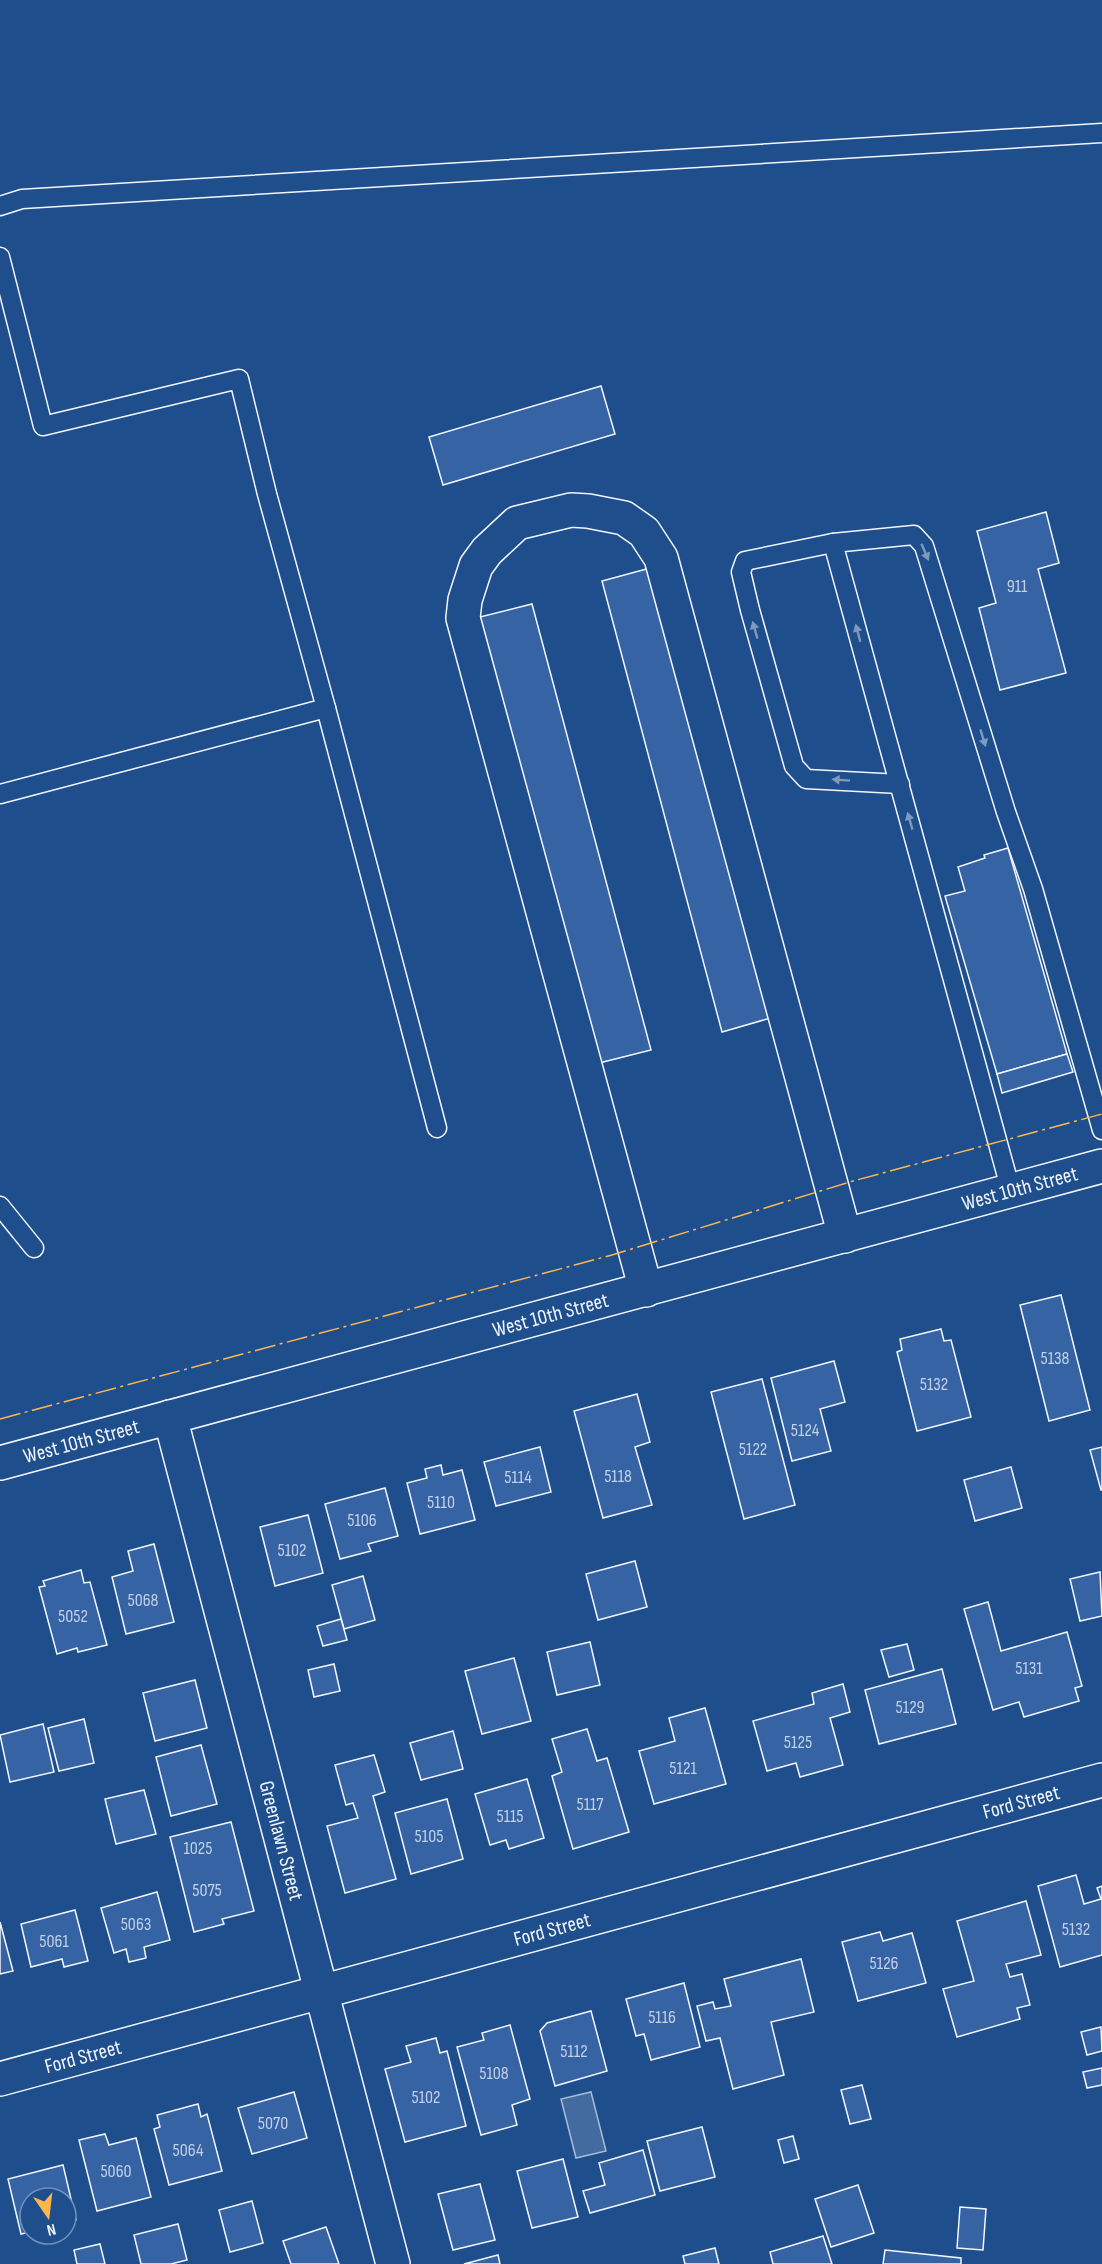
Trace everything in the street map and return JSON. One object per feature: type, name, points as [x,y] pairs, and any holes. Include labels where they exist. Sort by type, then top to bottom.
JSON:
[{"type":"street","points":[[646,1290],[463,618],[465,600],[476,566],[487,551],[517,523],[571,510],[624,518],[644,532],[661,558],[845,1236]]},
{"type":"street","name":"West 10th Street","points":[[0,1463],[1102,1166]]},
{"type":"street","name":"Greenlawn Street","points":[[170,1417],[393,2264]]},
{"type":"street","name":"Ford Street","points":[[0,2079],[1102,1780]]},
{"type":"lane","points":[[0,206],[22,199],[1102,133]]},
{"type":"lane","points":[[0,257],[43,426],[239,379],[267,494],[437,1128]]},
{"type":"lane","points":[[900,784],[806,779],[794,766],[750,610],[741,572],[745,561],[833,543],[914,535],[924,546],[1006,812],[1036,901],[1102,1130]]},
{"type":"lane","points":[[833,543],[1011,1191]]},
{"type":"lane","points":[[0,794],[326,708]]},
{"type":"lane","points":[[0,1206],[34,1248]]},
{"type":"water","points":[[591,2092],[606,2151],[576,2158],[561,2099]]},
{"type":"building","points":[[601,386],[615,434],[443,485],[429,437]]},
{"type":"building","points":[[1046,512],[1059,563],[1038,569],[1066,673],[1000,690],[979,608],[996,603],[977,531]]},
{"type":"building","points":[[654,567],[774,1017],[722,1032],[602,581]]},
{"type":"building","points":[[532,604],[651,1050],[599,1063],[480,617]]},
{"type":"building","points":[[1008,848],[1067,1054],[997,1074],[945,896],[965,891],[958,867],[985,858],[984,855]]},
{"type":"building","points":[[1067,1054],[1073,1072],[1002,1093],[997,1074]]},
{"type":"building","points":[[1061,1295],[1090,1410],[1049,1421],[1020,1305]]},
{"type":"building","points":[[941,1329],[944,1341],[951,1340],[971,1417],[917,1431],[897,1352],[902,1350],[900,1339]]},
{"type":"building","points":[[834,1361],[845,1402],[820,1409],[831,1451],[792,1461],[771,1378]]},
{"type":"building","points":[[762,1379],[795,1505],[744,1519],[711,1392]]},
{"type":"building","points":[[637,1394],[650,1442],[635,1447],[652,1505],[603,1518],[574,1411]]},
{"type":"building","points":[[540,1447],[551,1492],[496,1506],[484,1462]]},
{"type":"building","points":[[1102,1447],[1102,1490],[1101,1490],[1090,1450]]},
{"type":"building","points":[[441,1465],[443,1475],[462,1470],[475,1520],[420,1534],[407,1483],[427,1478],[425,1469]]},
{"type":"building","points":[[1011,1467],[1022,1508],[975,1521],[964,1480]]},
{"type":"building","points":[[385,1488],[398,1536],[368,1544],[371,1551],[340,1559],[325,1504]]},
{"type":"building","points":[[308,1515],[323,1573],[275,1586],[260,1527]]},
{"type":"building","points":[[154,1544],[174,1622],[126,1634],[112,1577],[133,1571],[128,1551]]},
{"type":"building","points":[[635,1561],[647,1607],[598,1620],[586,1574]]},
{"type":"building","points":[[81,1570],[84,1583],[90,1582],[107,1645],[78,1652],[77,1648],[57,1654],[39,1587],[45,1586],[43,1581]]},
{"type":"building","points":[[1100,1572],[1102,1616],[1080,1621],[1070,1579]]},
{"type":"building","points":[[363,1576],[375,1620],[344,1629],[332,1585]]},
{"type":"building","points":[[988,1602],[1001,1651],[1067,1632],[1082,1686],[1075,1688],[1079,1701],[1024,1717],[1019,1702],[993,1710],[964,1609]]},
{"type":"building","points":[[341,1619],[347,1640],[323,1646],[317,1626]]},
{"type":"building","points":[[590,1642],[600,1685],[557,1695],[547,1652]]},
{"type":"building","points":[[907,1644],[914,1670],[889,1677],[881,1650]]},
{"type":"building","points":[[514,1658],[531,1721],[482,1734],[465,1671]]},
{"type":"building","points":[[334,1664],[340,1691],[314,1697],[308,1670]]},
{"type":"building","points":[[942,1669],[956,1724],[879,1744],[865,1690]]},
{"type":"building","points":[[195,1680],[207,1728],[155,1741],[143,1693]]},
{"type":"building","points":[[843,1684],[850,1712],[830,1718],[843,1765],[800,1777],[796,1763],[767,1771],[753,1721],[814,1704],[812,1693]]},
{"type":"building","points":[[705,1708],[726,1784],[654,1804],[639,1751],[675,1741],[669,1718]]},
{"type":"building","points":[[84,1719],[94,1763],[59,1771],[48,1728]]},
{"type":"building","points":[[43,1724],[54,1772],[10,1782],[0,1735]]},
{"type":"building","points":[[587,1729],[597,1761],[607,1758],[629,1832],[573,1849],[552,1776],[562,1772],[552,1739]]},
{"type":"building","points":[[453,1731],[463,1769],[421,1780],[410,1743]]},
{"type":"building","points":[[201,1745],[217,1804],[171,1816],[156,1757]]},
{"type":"building","points":[[374,1755],[385,1792],[373,1796],[396,1879],[345,1893],[327,1826],[358,1818],[353,1803],[346,1805],[335,1765]]},
{"type":"building","points":[[527,1779],[544,1838],[509,1849],[506,1840],[490,1845],[475,1794]]},
{"type":"building","points":[[144,1790],[156,1834],[116,1844],[105,1799]]},
{"type":"building","points":[[447,1799],[463,1859],[411,1874],[395,1813]]},
{"type":"building","points":[[231,1822],[254,1911],[222,1919],[224,1924],[194,1932],[170,1837]]},
{"type":"building","points":[[1076,1875],[1084,1904],[1101,1899],[1097,1888],[1102,1886],[1102,1955],[1060,1967],[1038,1886]]},
{"type":"building","points":[[157,1892],[170,1940],[144,1947],[146,1958],[129,1962],[126,1949],[114,1953],[101,1908]]},
{"type":"building","points":[[1026,1901],[1041,1955],[1006,1964],[1010,1977],[1022,1974],[1030,2005],[1017,2008],[1020,2019],[957,2037],[943,1989],[974,1981],[957,1921]]},
{"type":"building","points":[[75,1910],[88,1961],[64,1967],[62,1959],[31,1967],[21,1924]]},
{"type":"building","points":[[0,1922],[13,1971],[0,1974]]},
{"type":"building","points":[[880,1932],[883,1941],[912,1933],[926,1983],[858,2001],[842,1942]]},
{"type":"building","points":[[801,1959],[814,2012],[771,2022],[784,2075],[733,2089],[720,2038],[706,2041],[697,2006],[713,2002],[715,2009],[731,2006],[724,1979]]},
{"type":"building","points":[[684,1983],[700,2047],[651,2060],[644,2034],[636,2036],[626,1999]]},
{"type":"building","points":[[591,2011],[607,2071],[555,2086],[540,2031],[547,2023]]},
{"type":"building","points":[[510,2025],[530,2099],[512,2105],[517,2125],[481,2135],[457,2047],[484,2040],[482,2033]]},
{"type":"building","points":[[1101,2027],[1102,2051],[1087,2055],[1081,2032]]},
{"type":"building","points":[[436,2038],[440,2053],[447,2051],[466,2126],[405,2142],[385,2069],[411,2062],[406,2046]]},
{"type":"building","points":[[1102,2068],[1102,2085],[1087,2088],[1083,2072]]},
{"type":"building","points":[[862,2085],[871,2119],[850,2124],[841,2090]]},
{"type":"building","points":[[294,2092],[307,2138],[252,2154],[238,2108]]},
{"type":"building","points":[[198,2104],[201,2117],[207,2114],[222,2171],[169,2185],[154,2129],[160,2127],[157,2115]]},
{"type":"building","points":[[702,2127],[715,2177],[660,2191],[647,2141]]},
{"type":"building","points":[[105,2134],[109,2145],[136,2138],[151,2197],[97,2211],[79,2140]]},
{"type":"building","points":[[793,2136],[799,2159],[784,2163],[778,2140]]},
{"type":"building","points":[[643,2150],[655,2195],[590,2213],[583,2191],[605,2185],[599,2163]]},
{"type":"building","points":[[563,2159],[578,2217],[532,2228],[517,2171]]},
{"type":"building","points":[[63,2165],[68,2186],[18,2186],[18,2221],[8,2179]]},
{"type":"building","points":[[480,2184],[495,2240],[453,2250],[438,2194]]},
{"type":"building","points":[[858,2185],[874,2233],[831,2247],[815,2199]]},
{"type":"building","points":[[252,2201],[263,2243],[230,2252],[219,2210]]},
{"type":"building","points":[[960,2207],[986,2209],[983,2250],[957,2248]]},
{"type":"building","points":[[178,2224],[187,2260],[171,2264],[141,2264],[134,2235]]},
{"type":"building","points":[[326,2227],[339,2264],[291,2264],[283,2241]]},
{"type":"building","points":[[823,2236],[832,2264],[773,2264],[770,2252]]},
{"type":"building","points":[[100,2244],[105,2264],[77,2264],[74,2250]]},
{"type":"building","points":[[715,2248],[719,2264],[685,2264],[683,2256]]},
{"type":"building","points":[[885,2250],[961,2258],[961,2264],[883,2264]]},
{"type":"building","points":[[498,2255],[500,2264],[464,2264]]},
{"type":"power","points":[[0,1419],[612,1255],[853,1181],[1102,1114]]}]
